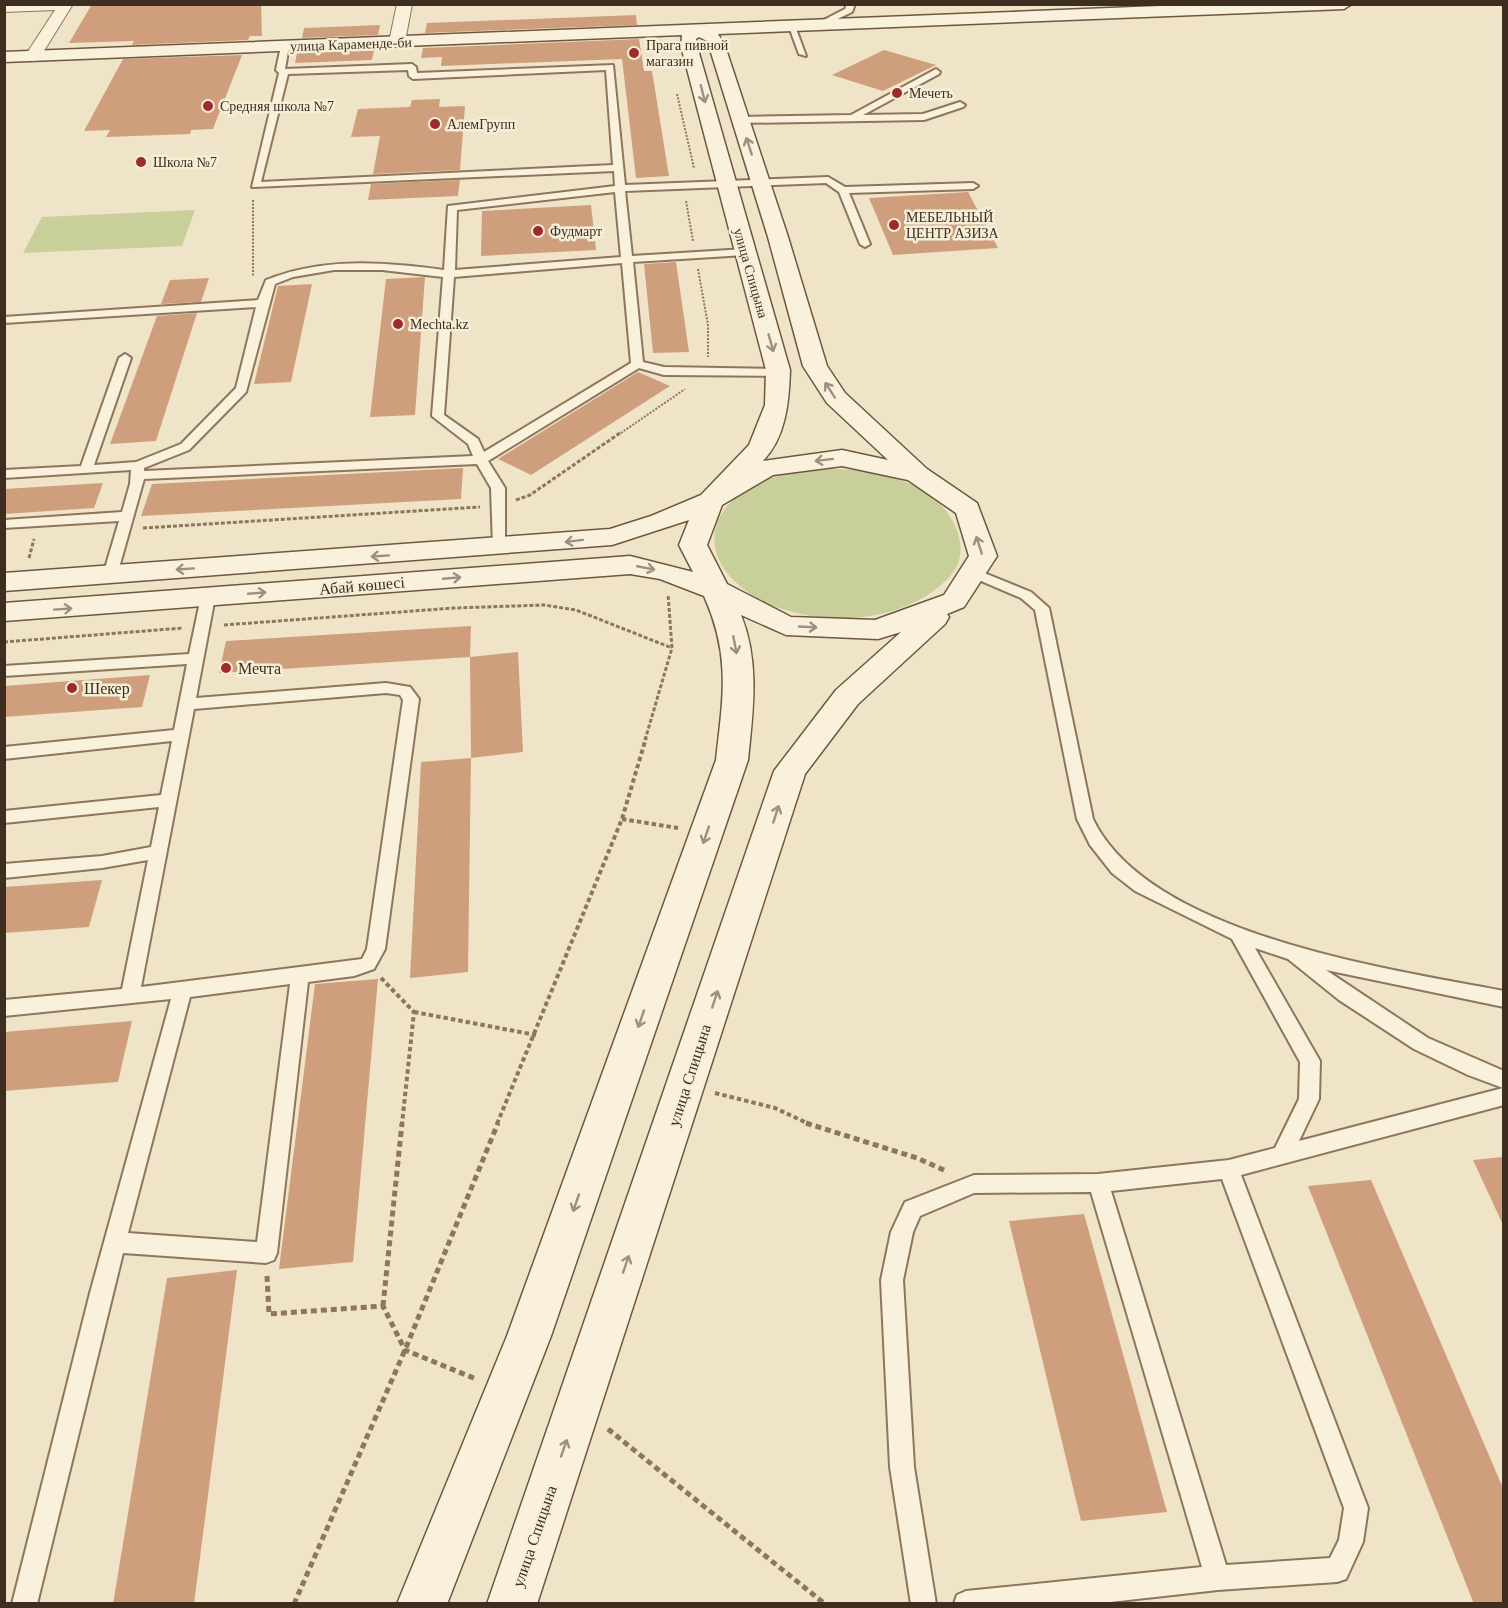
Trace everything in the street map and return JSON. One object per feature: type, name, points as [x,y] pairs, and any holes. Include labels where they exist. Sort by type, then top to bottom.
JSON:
[{"type":"street","points":[[397,42],[405,4]]},
{"type":"street","name":"улица Караменде-би","points":[[4,57],[1344,4]]},
{"type":"street","points":[[4,7],[66,5]]},
{"type":"street","points":[[33,56],[66,5]]},
{"type":"street","name":"улица Спицына","points":[[694,13],[698,30],[688,38],[689,46],[778,373],[777,405],[760,448],[710,501]]},
{"type":"street","points":[[698,30],[714,38],[761,183],[814,366],[836,398],[917,474],[968,509],[982,556],[963,587]]},
{"type":"street","name":"Абай көшесі","points":[[4,582],[612,537],[661,522],[710,501],[766,468],[842,458],[917,474]]},
{"type":"street","points":[[422,1604],[507,1391],[732,760],[738,709],[736,645],[716,590],[693,544],[710,501]]},
{"type":"street","name":"Абай көшесі","points":[[4,612],[630,565],[666,572],[716,590],[786,626],[879,630],[963,587]]},
{"type":"street","name":"улица Спицына","points":[[512,1604],[790,771],[847,697],[963,587]]},
{"type":"lane","points":[[818,26],[849,10],[851,4]]},
{"type":"lane","points":[[791,26],[802,54]]},
{"type":"lane","points":[[285,46],[280,63],[280,70],[284,72],[412,67],[413,76],[610,67],[637,364]]},
{"type":"lane","points":[[284,72],[255,184],[618,168]]},
{"type":"lane","points":[[852,118],[936,72]]},
{"type":"lane","points":[[740,120],[924,117],[960,105]]},
{"type":"lane","points":[[500,547],[498,488],[481,460],[474,442],[438,416],[452,208],[620,188],[828,180],[843,190],[865,244]]},
{"type":"lane","points":[[843,190],[973,186]]},
{"type":"lane","points":[[110,575],[138,471],[185,447],[242,389],[262,303],[270,282],[314,271],[393,267],[449,274],[745,252]]},
{"type":"lane","points":[[4,332],[8,320],[262,303]]},
{"type":"lane","points":[[86,469],[125,358]]},
{"type":"lane","points":[[4,474],[86,469],[138,471],[481,460],[637,364],[664,371],[778,373]]},
{"type":"lane","points":[[4,524],[126,522]]},
{"type":"lane","points":[[963,587],[1026,595],[1042,608],[1085,819],[1097,844],[1112,863],[1138,885],[1240,938],[1339,967],[1503,999]]},
{"type":"lane","points":[[130,996],[208,597]]},
{"type":"lane","points":[[4,671],[196,659]]},
{"type":"lane","points":[[4,1008],[183,990],[354,969],[368,964],[376,949],[411,699],[405,691],[386,688],[187,704]]},
{"type":"lane","points":[[4,753],[181,735]]},
{"type":"lane","points":[[4,817],[168,800]]},
{"type":"lane","points":[[4,871],[102,862],[158,852]]},
{"type":"lane","points":[[1240,938],[1310,1061],[1309,1099],[1282,1155]]},
{"type":"lane","points":[[1289,952],[1355,1002],[1423,1047],[1477,1072],[1503,1080]]},
{"type":"lane","points":[[115,1242],[266,1252],[300,975]]},
{"type":"lane","points":[[24,1604],[115,1242],[183,990]]},
{"type":"lane","points":[[924,1604],[902,1467],[892,1280],[902,1232],[912,1209],[934,1198],[974,1184],[1098,1183],[1229,1169],[1503,1096]]},
{"type":"lane","points":[[966,1604],[1218,1578],[1336,1570],[1351,1542],[1356,1508],[1229,1169]]},
{"type":"lane","points":[[1098,1183],[1218,1578]]},
{"type":"path","points":[[126,522],[498,506],[530,495],[646,418],[708,373],[708,325],[683,186],[684,179],[695,167],[675,87]]},
{"type":"path","points":[[242,305],[252,280],[255,260],[255,184]]},
{"type":"path","points":[[25,536],[35,535]]},
{"type":"path","points":[[294,1604],[405,1350],[536,1035],[622,819],[672,648],[666,572]]},
{"type":"path","points":[[4,642],[454,608],[544,605],[576,610],[672,648]]},
{"type":"path","points":[[622,819],[706,833]]},
{"type":"path","points":[[368,964],[414,1012],[536,1035]]},
{"type":"path","points":[[414,1012],[383,1306],[405,1350],[507,1391]]},
{"type":"path","points":[[686,1086],[775,1108],[819,1129],[917,1158],[974,1184]]},
{"type":"path","points":[[266,1252],[269,1314],[383,1306]]},
{"type":"path","points":[[577,1409],[623,1439],[825,1604]]},
{"type":"green space","points":[[195,210],[182,246],[23,253],[42,217]]},
{"type":"green space","points":[[823,468],[862,471],[900,480],[933,498],[946,511],[959,537],[959,560],[952,574],[931,593],[905,606],[882,614],[858,617],[832,618],[783,609],[761,600],[741,587],[728,574],[719,560],[715,547],[715,533],[726,507],[738,495],[761,481],[787,473]]},
{"type":"building","points":[[92,4],[261,4],[262,36],[250,36],[248,40],[132,45],[134,41],[69,43]]},
{"type":"building","points":[[636,15],[637,25],[425,33],[427,23]]},
{"type":"building","points":[[380,25],[378,35],[302,38],[304,28]]},
{"type":"building","points":[[639,39],[644,71],[652,71],[669,176],[636,178],[622,59],[441,66],[442,57],[421,58],[423,48]]},
{"type":"building","points":[[374,50],[372,60],[295,63],[297,53]]},
{"type":"building","points":[[884,50],[936,65],[883,91],[832,75]]},
{"type":"building","points":[[242,55],[213,129],[191,130],[190,134],[106,137],[110,130],[84,131],[123,59]]},
{"type":"building","points":[[440,99],[439,107],[465,106],[460,170],[373,174],[380,136],[351,137],[358,109],[410,107],[412,100]]},
{"type":"building","points":[[460,180],[458,196],[368,200],[371,184]]},
{"type":"building","points":[[968,192],[998,248],[893,255],[869,198]]},
{"type":"building","name":"Фудмарт","points":[[591,205],[596,250],[481,256],[482,211]]},
{"type":"building","points":[[676,262],[689,352],[653,353],[644,264]]},
{"type":"building","points":[[425,277],[415,415],[370,417],[386,279]]},
{"type":"building","points":[[209,278],[201,302],[161,304],[170,280]]},
{"type":"building","points":[[312,284],[291,382],[254,384],[278,286]]},
{"type":"building","points":[[197,313],[156,441],[110,444],[157,316]]},
{"type":"building","points":[[638,372],[670,386],[531,475],[498,459]]},
{"type":"building","points":[[463,468],[461,499],[141,516],[152,484]]},
{"type":"building","points":[[103,483],[94,508],[4,514],[4,489]]},
{"type":"building","points":[[471,626],[470,657],[219,673],[226,641]]},
{"type":"building","points":[[518,652],[523,752],[471,758],[470,657]]},
{"type":"building","points":[[150,675],[142,707],[4,717],[4,686]]},
{"type":"building","points":[[471,758],[468,972],[410,978],[421,762]]},
{"type":"building","points":[[102,880],[89,927],[4,933],[4,887]]},
{"type":"building","points":[[378,979],[353,1262],[279,1269],[315,984]]},
{"type":"building","points":[[132,1021],[118,1082],[4,1091],[4,1032]]},
{"type":"building","points":[[1503,1157],[1503,1225],[1473,1160]]},
{"type":"building","points":[[1371,1180],[1503,1488],[1503,1604],[1474,1604],[1308,1186]]},
{"type":"building","points":[[1084,1214],[1167,1512],[1081,1521],[1009,1221]]},
{"type":"building","points":[[237,1270],[194,1604],[113,1604],[167,1278]]},
{"type":"place","name":"Прага пивной магазин","points":[[634,53]]},
{"type":"place","name":"Мечеть","points":[[897,93]]},
{"type":"place","name":"Средняя школа №7","points":[[208,106]]},
{"type":"place","name":"АлемГрупп","points":[[435,124]]},
{"type":"place","name":"Школа №7","points":[[141,162]]},
{"type":"place","name":"МЕБЕЛЬНЫЙ ЦЕНТР АЗИЗА","points":[[894,225]]},
{"type":"place","name":"Фудмарт","points":[[538,231]]},
{"type":"place","name":"Mechta.kz","points":[[398,324]]},
{"type":"place","name":"Мечта","points":[[226,668]]},
{"type":"place","name":"Шекер","points":[[72,688]]}]
